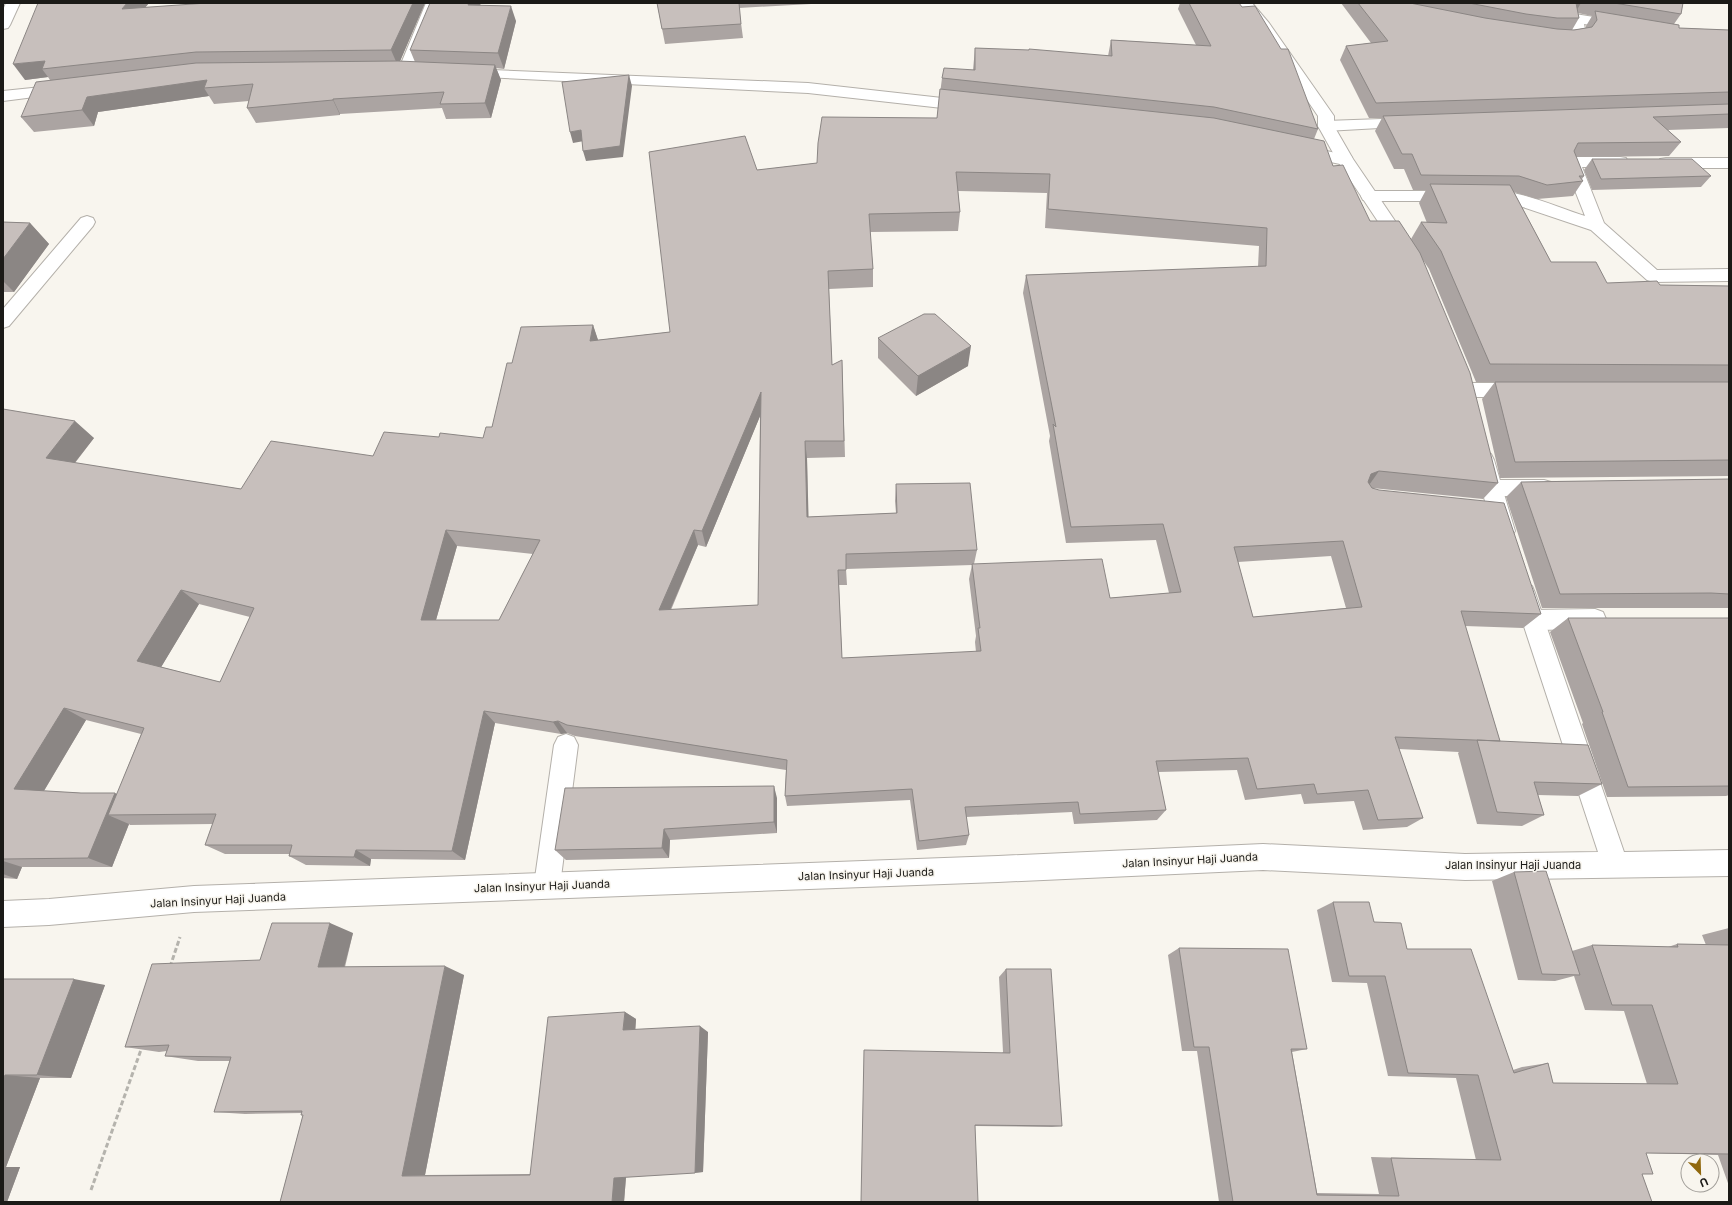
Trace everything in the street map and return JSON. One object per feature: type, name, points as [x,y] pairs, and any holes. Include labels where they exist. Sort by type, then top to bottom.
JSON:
[{"type":"street","points":[[3,25],[13,3]]},
{"type":"street","points":[[405,71],[432,3]]},
{"type":"street","points":[[1244,3],[1264,26],[1326,116],[1326,126],[1345,160],[1411,258]]},
{"type":"street","points":[[1541,37],[1577,37],[1579,34],[1572,12],[1636,28]]},
{"type":"street","points":[[389,71],[423,71]]},
{"type":"street","points":[[453,73],[808,88],[982,107]]},
{"type":"street","points":[[3,96],[73,88]]},
{"type":"street","points":[[1326,126],[1427,123]]},
{"type":"street","points":[[1284,147],[1345,160]]},
{"type":"street","points":[[1597,226],[1573,165],[1574,163],[1633,162]]},
{"type":"street","points":[[1649,162],[1729,163]]},
{"type":"street","points":[[1368,196],[1509,197],[1597,226],[1653,276],[1729,275]]},
{"type":"street","points":[[3,321],[86,222]]},
{"type":"street","points":[[1467,390],[1539,390]]},
{"type":"street","points":[[1480,443],[1491,488],[1508,545]]},
{"type":"street","points":[[1491,488],[1559,488]]},
{"type":"street","points":[[1476,508],[1498,510]]},
{"type":"street","points":[[1518,575],[1615,864]]},
{"type":"street","points":[[1533,620],[1611,619]]},
{"type":"street","points":[[547,885],[566,745]]},
{"type":"street","name":"Jalan Insinyur Haji Juanda","points":[[3,914],[49,912],[194,899],[998,869],[1263,857],[1465,867],[1729,863]]},
{"type":"path","points":[[167,974],[194,899]]},
{"type":"path","points":[[91,1190],[144,1041]]},
{"type":"building","points":[[38,3],[127,3],[122,9],[207,3],[413,3],[391,50],[196,52],[42,69],[45,61],[13,64]]},
{"type":"building","points":[[430,3],[469,3],[468,5],[511,6],[498,53],[410,50]]},
{"type":"building","points":[[657,3],[739,3],[741,24],[662,29]]},
{"type":"building","points":[[1189,3],[1239,3],[1242,7],[1255,6],[1281,49],[1288,49],[1318,129],[1214,107],[942,78],[944,68],[975,70],[975,48],[1029,49],[1112,56],[1111,40],[1211,46]]},
{"type":"building","points":[[1358,3],[1410,3],[1485,18],[1557,29],[1574,30],[1592,27],[1597,20],[1595,11],[1679,25],[1679,28],[1729,30],[1729,92],[1376,103],[1346,46],[1388,41]]},
{"type":"building","points":[[1469,3],[1576,3],[1579,18],[1557,18],[1526,14]]},
{"type":"building","points":[[1614,3],[1683,3],[1681,14]]},
{"type":"building","points":[[398,61],[495,65],[485,103],[440,104],[444,92],[333,99],[247,108],[253,84],[204,88],[207,80],[87,97],[82,110],[21,117],[36,82],[196,63]]},
{"type":"building","points":[[629,75],[620,146],[583,151],[581,130],[570,132],[562,82]]},
{"type":"building","points":[[940,89],[1214,118],[1324,141],[1333,166],[1343,165],[1370,221],[1399,221],[1420,253],[1470,373],[1498,483],[1379,471],[1371,474],[1368,482],[1372,488],[1379,490],[1504,503],[1541,614],[1461,611],[1500,741],[1395,737],[1423,818],[1378,820],[1368,790],[1317,794],[1314,784],[1257,789],[1248,758],[1156,761],[1166,810],[1080,814],[1078,802],[965,807],[969,835],[919,841],[912,789],[785,796],[787,760],[567,725],[558,721],[553,722],[484,711],[452,851],[356,850],[354,857],[289,856],[292,845],[205,845],[216,814],[108,815],[144,728],[64,708],[14,789],[81,793],[115,793],[88,858],[3,859],[3,409],[75,421],[46,458],[241,489],[271,441],[373,456],[384,432],[439,437],[440,433],[483,438],[486,427],[492,427],[507,363],[512,363],[521,327],[593,325],[590,341],[670,332],[649,152],[745,136],[757,170],[817,163],[822,117],[937,118]],"holes":[[[956,172],[1050,174],[1048,209],[1267,228],[1266,266],[1026,275],[1056,427],[1053,424],[1071,527],[1163,524],[1181,592],[1110,598],[1102,559],[972,564],[980,628],[978,628],[981,651],[842,658],[838,570],[846,570],[846,554],[977,550],[970,483],[896,484],[897,513],[807,517],[805,441],[844,441],[842,360],[832,365],[828,271],[873,269],[869,214],[960,212]],[[761,392],[758,605],[659,610],[694,530],[702,531]],[[446,530],[540,540],[499,620],[421,620]],[[1343,541],[1362,607],[1253,617],[1234,547]],[[181,590],[254,608],[220,682],[137,661]]]},
{"type":"building","points":[[1729,104],[1729,114],[1653,117],[1681,142],[1578,143],[1574,151],[1584,176],[1579,176],[1583,181],[1547,185],[1519,176],[1421,175],[1412,154],[1402,154],[1383,116]]},
{"type":"building","points":[[1592,159],[1692,159],[1711,176],[1601,179]]},
{"type":"building","points":[[1430,184],[1510,185],[1551,262],[1596,262],[1607,283],[1657,281],[1660,285],[1729,286],[1729,365],[1490,364],[1441,251],[1421,222],[1447,223]]},
{"type":"building","points":[[3,222],[30,223],[3,259]]},
{"type":"building","points":[[924,314],[935,314],[971,346],[918,376],[878,338]]},
{"type":"building","points":[[1495,382],[1729,382],[1729,460],[1515,462]]},
{"type":"building","points":[[1729,479],[1729,594],[1560,594],[1521,482]]},
{"type":"building","points":[[1568,618],[1729,618],[1729,786],[1628,787],[1603,712]]},
{"type":"building","points":[[1477,740],[1588,745],[1602,784],[1534,782],[1544,815],[1497,812]]},
{"type":"building","points":[[774,786],[774,822],[664,829],[662,848],[555,850],[565,788]]},
{"type":"building","points":[[1546,871],[1580,975],[1542,974],[1514,872]]},
{"type":"building","points":[[1333,902],[1369,902],[1374,922],[1401,923],[1407,949],[1471,949],[1514,1073],[1548,1063],[1553,1083],[1678,1084],[1652,1005],[1612,1005],[1592,945],[1678,947],[1677,944],[1729,945],[1729,1154],[1646,1153],[1653,1174],[1642,1174],[1652,1202],[1233,1202],[1209,1047],[1194,1047],[1179,948],[1288,949],[1307,1049],[1291,1049],[1317,1195],[1399,1196],[1391,1158],[1501,1160],[1478,1075],[1408,1073],[1385,976],[1349,976]]},
{"type":"building","points":[[272,923],[330,923],[318,967],[445,966],[402,1176],[530,1175],[548,1017],[625,1012],[623,1030],[700,1026],[695,1173],[614,1178],[612,1202],[280,1202],[303,1115],[301,1115],[302,1111],[214,1112],[231,1057],[165,1056],[169,1045],[125,1047],[152,964],[260,960]]},
{"type":"building","points":[[1006,969],[1051,969],[1062,1126],[975,1125],[978,1202],[861,1202],[864,1050],[1010,1053]]},
{"type":"building","points":[[3,979],[74,979],[37,1075],[5,1075],[3,1080]]}]
